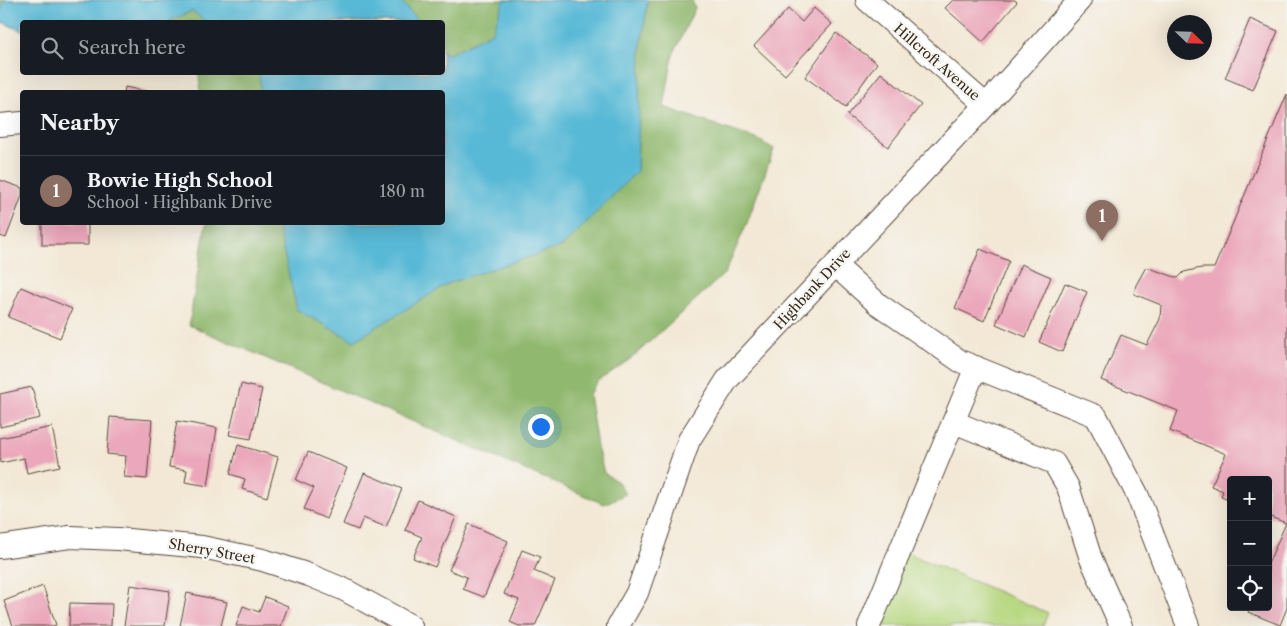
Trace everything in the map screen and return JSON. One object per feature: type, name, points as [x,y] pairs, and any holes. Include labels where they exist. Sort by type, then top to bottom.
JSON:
[{"type":"street","name":"Hillcroft Avenue","points":[[867,0],[986,105]]},
{"type":"street","name":"Highbank Drive","points":[[618,626],[637,593],[689,440],[727,380],[986,105],[1080,0]]},
{"type":"street","points":[[0,125],[20,123]]},
{"type":"street","points":[[835,265],[878,304],[960,361],[1096,416],[1137,494],[1188,626]]},
{"type":"street","points":[[869,626],[976,368]]},
{"type":"street","points":[[954,422],[1054,463],[1068,487],[1091,559],[1121,626]]},
{"type":"street","name":"Sherry Street","points":[[0,546],[70,537],[118,539],[202,547],[263,560],[309,575],[343,589],[411,626]]},
{"type":"green space","points":[[0,0],[692,0],[695,8],[673,55],[664,107],[759,140],[774,149],[747,223],[725,273],[633,357],[597,382],[589,394],[597,447],[604,473],[618,482],[626,494],[604,504],[189,325],[206,225],[445,225],[445,90],[200,90],[199,75],[445,75],[445,20],[20,20],[20,30],[0,21]]},
{"type":"green space","points":[[905,552],[1048,613],[1043,626],[874,626]]},
{"type":"water","points":[[4,0],[400,0],[417,20],[203,20],[192,11],[172,20],[20,20],[20,30],[0,21]]},
{"type":"water","points":[[504,0],[648,0],[641,46],[637,171],[563,246],[449,283],[354,341],[297,310],[277,225],[445,225],[445,90],[261,90],[259,75],[445,75],[445,52],[447,55],[492,32]]},
{"type":"building","points":[[953,0],[1015,0],[1017,2],[983,42],[945,8]]},
{"type":"building","points":[[814,8],[832,24],[785,75],[754,46],[788,9],[802,22]]},
{"type":"building","points":[[1250,19],[1278,31],[1253,90],[1225,78]]},
{"type":"building","points":[[836,33],[877,63],[846,107],[805,77]]},
{"type":"building","points":[[881,73],[921,105],[888,147],[847,115]]},
{"type":"building","points":[[125,87],[139,90],[124,90]]},
{"type":"building","points":[[1287,94],[1287,608],[1280,625],[1248,612],[1272,611],[1272,555],[1286,523],[1272,518],[1272,476],[1227,476],[1227,499],[1221,497],[1223,491],[1211,486],[1226,454],[1170,431],[1178,411],[1101,380],[1121,335],[1147,345],[1160,319],[1161,305],[1134,294],[1136,285],[1146,267],[1178,278],[1184,272],[1201,268],[1214,268]]},
{"type":"building","points":[[0,180],[20,187],[20,201],[6,238],[0,236]]},
{"type":"building","points":[[42,225],[88,225],[88,245],[42,245]]},
{"type":"building","points":[[980,249],[1009,261],[984,321],[955,308]]},
{"type":"building","points":[[1021,264],[1051,277],[1026,337],[996,324]]},
{"type":"building","points":[[1065,283],[1087,292],[1062,352],[1039,342]]},
{"type":"building","points":[[21,287],[72,309],[60,338],[8,317]]},
{"type":"building","points":[[241,384],[262,389],[251,439],[229,435]]},
{"type":"building","points":[[32,387],[40,418],[0,427],[0,394]]},
{"type":"building","points":[[110,417],[152,420],[147,479],[124,477],[126,456],[107,454]]},
{"type":"building","points":[[177,421],[217,428],[208,486],[185,482],[187,470],[169,467]]},
{"type":"building","points":[[52,427],[60,466],[27,473],[24,458],[1,463],[0,438]]},
{"type":"building","points":[[238,445],[278,457],[267,497],[242,489],[245,479],[230,474]]},
{"type":"building","points":[[308,452],[347,468],[326,519],[304,509],[314,488],[296,480]]},
{"type":"building","points":[[364,473],[402,489],[386,527],[363,518],[358,530],[343,524]]},
{"type":"building","points":[[418,500],[456,517],[435,567],[413,558],[422,537],[405,530]]},
{"type":"building","points":[[469,524],[508,541],[484,597],[463,589],[467,577],[449,570]]},
{"type":"building","points":[[522,550],[540,557],[534,571],[555,580],[535,626],[519,626],[510,622],[519,600],[504,594]]},
{"type":"building","points":[[130,585],[170,591],[165,626],[124,626]]},
{"type":"building","points":[[43,586],[56,625],[13,626],[4,601]]},
{"type":"building","points":[[187,593],[227,602],[221,626],[180,626]]},
{"type":"building","points":[[265,597],[288,606],[281,626],[236,626],[243,606],[259,612]]},
{"type":"building","points":[[70,603],[112,604],[111,626],[69,626]]},
{"type":"place","name":"Bowie High School","points":[[1102,241]]}]
